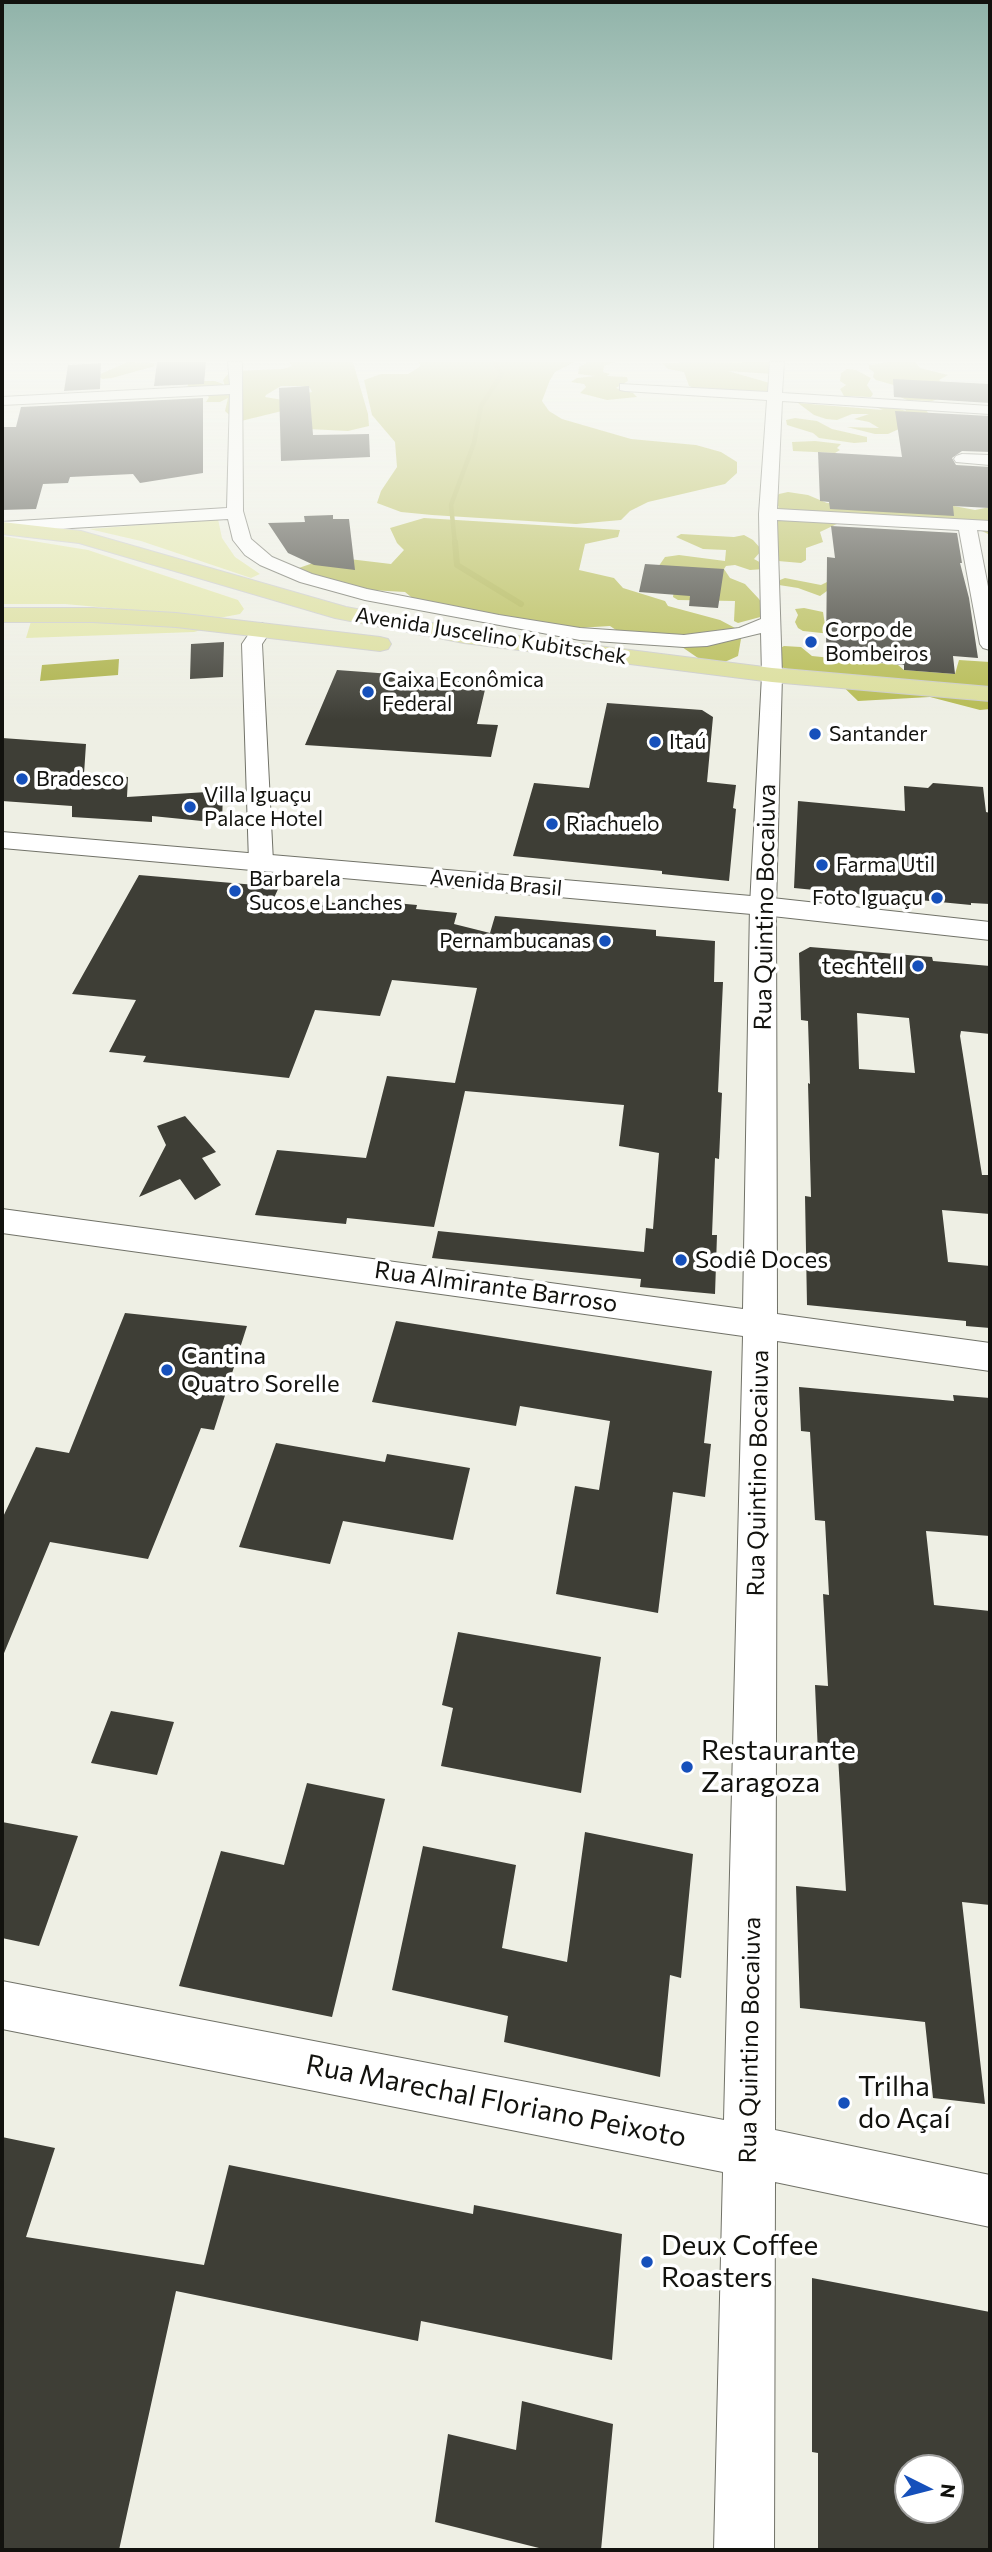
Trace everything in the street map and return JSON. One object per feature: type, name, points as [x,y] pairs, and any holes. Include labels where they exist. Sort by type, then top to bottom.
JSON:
[{"type":"main road","name":"Avenida Juscelino Kubitschek","points":[[2,527],[81,537],[343,613],[464,636],[771,677],[990,716]]},
{"type":"main road","points":[[262,629],[272,620],[287,615],[343,613]]},
{"type":"main road","name":"Avenida Juscelino Kubitschek","points":[[2,615],[93,615],[771,677],[990,694]]},
{"type":"street","points":[[236,481],[236,513],[242,540],[251,551],[266,561],[306,578],[421,606],[580,634],[684,641],[744,633],[772,621]]},
{"type":"street","name":"Rua Quintino Bocaiuva","points":[[744,2550],[763,906],[772,621],[768,514],[770,481]]},
{"type":"street","name":"Avenida Juscelino Kubitschek","points":[[2,527],[236,513]]},
{"type":"street","points":[[768,514],[990,526]]},
{"type":"street","points":[[967,525],[990,644]]},
{"type":"street","points":[[261,862],[252,644],[262,629]]},
{"type":"street","points":[[684,641],[771,677]]},
{"type":"street","name":"Avenida Brasil","points":[[2,840],[763,906],[990,931]]},
{"type":"street","name":"Rua Almirante Barroso","points":[[2,1221],[760,1323],[990,1357]]},
{"type":"street","name":"Rua Marechal Floriano Peixoto","points":[[2,2005],[749,2151],[990,2201]]},
{"type":"shaded area","points":[[388,481],[728,481],[648,502],[630,511],[621,520],[576,524],[401,512],[377,503]]},
{"type":"shaded area","points":[[788,492],[808,495],[827,503],[954,506],[975,510],[990,507],[990,535],[978,529],[906,527],[868,521],[841,522],[820,532],[823,542],[806,548],[806,560],[801,563],[778,561],[770,531],[777,524],[772,510],[779,507],[772,501],[779,494]]},
{"type":"shaded area","points":[[424,518],[620,530],[618,537],[585,544],[579,570],[614,578],[623,588],[665,601],[668,606],[720,620],[737,629],[741,639],[738,656],[718,665],[698,658],[682,647],[622,634],[610,626],[578,628],[421,605],[405,592],[353,589],[293,570],[319,561],[349,559],[391,564],[404,550],[397,543],[390,528]]},
{"type":"shaded area","points":[[218,519],[222,538],[235,557],[260,574],[251,578],[141,541],[89,529]]},
{"type":"shaded area","points":[[681,534],[734,537],[744,535],[753,540],[762,550],[754,559],[763,564],[764,569],[750,570],[735,565],[726,566],[724,569],[730,578],[745,584],[759,599],[765,608],[764,616],[738,623],[734,621],[735,601],[678,600],[673,597],[674,590],[656,570],[665,557],[679,555],[725,561],[726,550],[703,549],[676,537]]},
{"type":"shaded area","points":[[2,536],[88,550],[238,600],[244,609],[240,614],[219,618],[65,604],[2,604]]},
{"type":"shaded area","points":[[785,578],[821,585],[829,581],[827,591],[820,596],[779,585],[780,580]]},
{"type":"shaded area","points":[[795,609],[823,612],[825,625],[831,634],[798,628]]},
{"type":"shaded area","points":[[32,618],[93,618],[201,630],[26,638]]},
{"type":"shaded area","points":[[784,646],[801,647],[812,656],[898,665],[904,670],[955,674],[959,660],[990,662],[990,709],[980,710],[930,697],[858,701],[832,676],[821,672],[795,672],[776,665],[773,652]]},
{"type":"shaded area","points":[[119,659],[118,675],[40,681],[42,665]]},
{"type":"building","points":[[2,481],[69,481],[43,484],[36,509],[2,510]]},
{"type":"building","points":[[819,481],[990,481],[990,508],[953,506],[954,516],[830,509],[829,502],[820,501]]},
{"type":"building","points":[[333,515],[333,519],[349,519],[355,570],[314,565],[288,553],[268,523],[305,522],[304,516]]},
{"type":"building","points":[[831,526],[957,533],[978,658],[953,656],[955,674],[904,670],[904,665],[826,658],[827,557],[835,558]]},
{"type":"building","points":[[645,564],[724,569],[718,608],[689,606],[690,596],[639,592]]},
{"type":"building","points":[[224,642],[223,677],[190,679],[191,644]]},
{"type":"building","points":[[337,670],[487,681],[477,724],[498,725],[491,757],[305,745]]},
{"type":"building","points":[[607,703],[702,710],[713,717],[707,782],[736,785],[729,881],[662,874],[662,871],[513,856],[534,783],[589,788]]},
{"type":"building","points":[[2,738],[86,744],[84,774],[128,777],[127,797],[223,791],[222,823],[152,816],[152,822],[72,817],[72,806],[2,801]]},
{"type":"building","points":[[933,783],[983,787],[986,812],[990,813],[990,904],[971,905],[794,888],[798,801],[905,811],[904,786],[928,788]]},
{"type":"building","points":[[139,875],[279,887],[274,898],[361,905],[363,900],[417,905],[416,909],[457,913],[454,924],[490,933],[495,916],[656,930],[656,936],[715,941],[714,982],[723,982],[718,1092],[722,1093],[719,1159],[715,1158],[712,1235],[717,1235],[715,1294],[640,1287],[641,1279],[432,1258],[438,1231],[644,1252],[646,1228],[653,1229],[659,1153],[619,1146],[624,1105],[465,1091],[434,1227],[347,1218],[346,1224],[255,1215],[277,1150],[366,1158],[387,1076],[455,1083],[477,988],[392,980],[380,1016],[315,1010],[289,1078],[143,1062],[146,1056],[109,1052],[136,1000],[72,994]]},
{"type":"building","points":[[810,947],[932,957],[933,961],[990,966],[990,1034],[961,1031],[960,1036],[982,1175],[988,1175],[990,1214],[942,1210],[948,1262],[990,1266],[990,1328],[966,1326],[966,1321],[807,1305],[805,1196],[811,1197],[808,1083],[810,1084],[808,1021],[801,1020],[799,953]],"holes":[[[857,1013],[909,1018],[915,1073],[859,1069]]]},
{"type":"building","points":[[185,1116],[216,1152],[202,1158],[221,1185],[195,1200],[180,1179],[139,1197],[166,1145],[157,1126]]},
{"type":"building","points":[[125,1313],[247,1326],[214,1430],[201,1428],[148,1559],[50,1542],[2,1658],[2,1519],[36,1447],[69,1453]]},
{"type":"building","points":[[396,1321],[712,1371],[704,1443],[711,1444],[705,1497],[673,1492],[658,1613],[556,1594],[575,1486],[599,1490],[610,1421],[520,1406],[516,1426],[372,1402]]},
{"type":"building","points":[[799,1387],[954,1401],[953,1395],[990,1398],[990,1536],[926,1531],[934,1605],[990,1611],[990,1905],[962,1902],[985,2104],[933,2098],[925,2022],[800,2008],[796,1886],[846,1891],[838,1756],[818,1754],[815,1685],[828,1686],[823,1594],[829,1595],[825,1521],[815,1520],[810,1432],[801,1431]]},
{"type":"building","points":[[276,1443],[385,1462],[387,1454],[470,1468],[453,1540],[343,1521],[330,1564],[239,1547]]},
{"type":"building","points":[[458,1632],[601,1657],[581,1793],[441,1766],[453,1708],[442,1705]]},
{"type":"building","points":[[111,1711],[174,1722],[157,1775],[91,1763]]},
{"type":"building","points":[[307,1783],[385,1799],[332,2017],[179,1986],[221,1851],[284,1865]]},
{"type":"building","points":[[2,1822],[78,1836],[39,1946],[2,1938]]},
{"type":"building","points":[[585,1832],[693,1854],[681,1978],[670,1975],[660,2077],[504,2042],[508,2016],[392,1990],[423,1846],[516,1865],[502,1948],[567,1962]]},
{"type":"building","points":[[2,2137],[55,2148],[26,2237],[204,2265],[229,2165],[473,2214],[474,2205],[622,2234],[612,2360],[421,2321],[418,2341],[176,2291],[119,2550],[2,2550]]},
{"type":"building","points":[[812,2278],[990,2312],[990,2550],[818,2550],[818,2453],[812,2452]]},
{"type":"building","points":[[522,2401],[613,2424],[601,2550],[547,2550],[435,2522],[448,2434],[516,2450]]},
{"type":"waterway","points":[[455,544],[451,505],[460,481]]},
{"type":"waterway","points":[[455,542],[457,565],[521,604]]},
{"type":"place","name":"Corpo de Bombeiros","points":[[811,642]]},
{"type":"place","name":"Caixa Econômica Federal","points":[[368,692]]},
{"type":"place","name":"Santander","points":[[815,734]]},
{"type":"place","name":"Itaú","points":[[655,742]]},
{"type":"place","name":"Bradesco","points":[[22,779]]},
{"type":"place","name":"Villa Iguaçu Palace Hotel","points":[[190,807]]},
{"type":"place","name":"Riachuelo","points":[[552,824]]},
{"type":"place","name":"Farma Util","points":[[822,865]]},
{"type":"place","name":"Barbarela Sucos e Lanches","points":[[235,891]]},
{"type":"place","name":"Foto Iguaçu","points":[[937,898]]},
{"type":"place","name":"Pernambucanas","points":[[605,941]]},
{"type":"place","name":"techtell","points":[[918,966]]},
{"type":"place","name":"Sodiê Doces","points":[[681,1260]]},
{"type":"place","name":"Cantina Quatro Sorelle","points":[[167,1370]]},
{"type":"place","name":"Restaurante Zaragoza","points":[[687,1767]]},
{"type":"place","name":"Trilha do Açaí","points":[[844,2103]]},
{"type":"place","name":"Deux Coffee Roasters","points":[[647,2262]]}]
